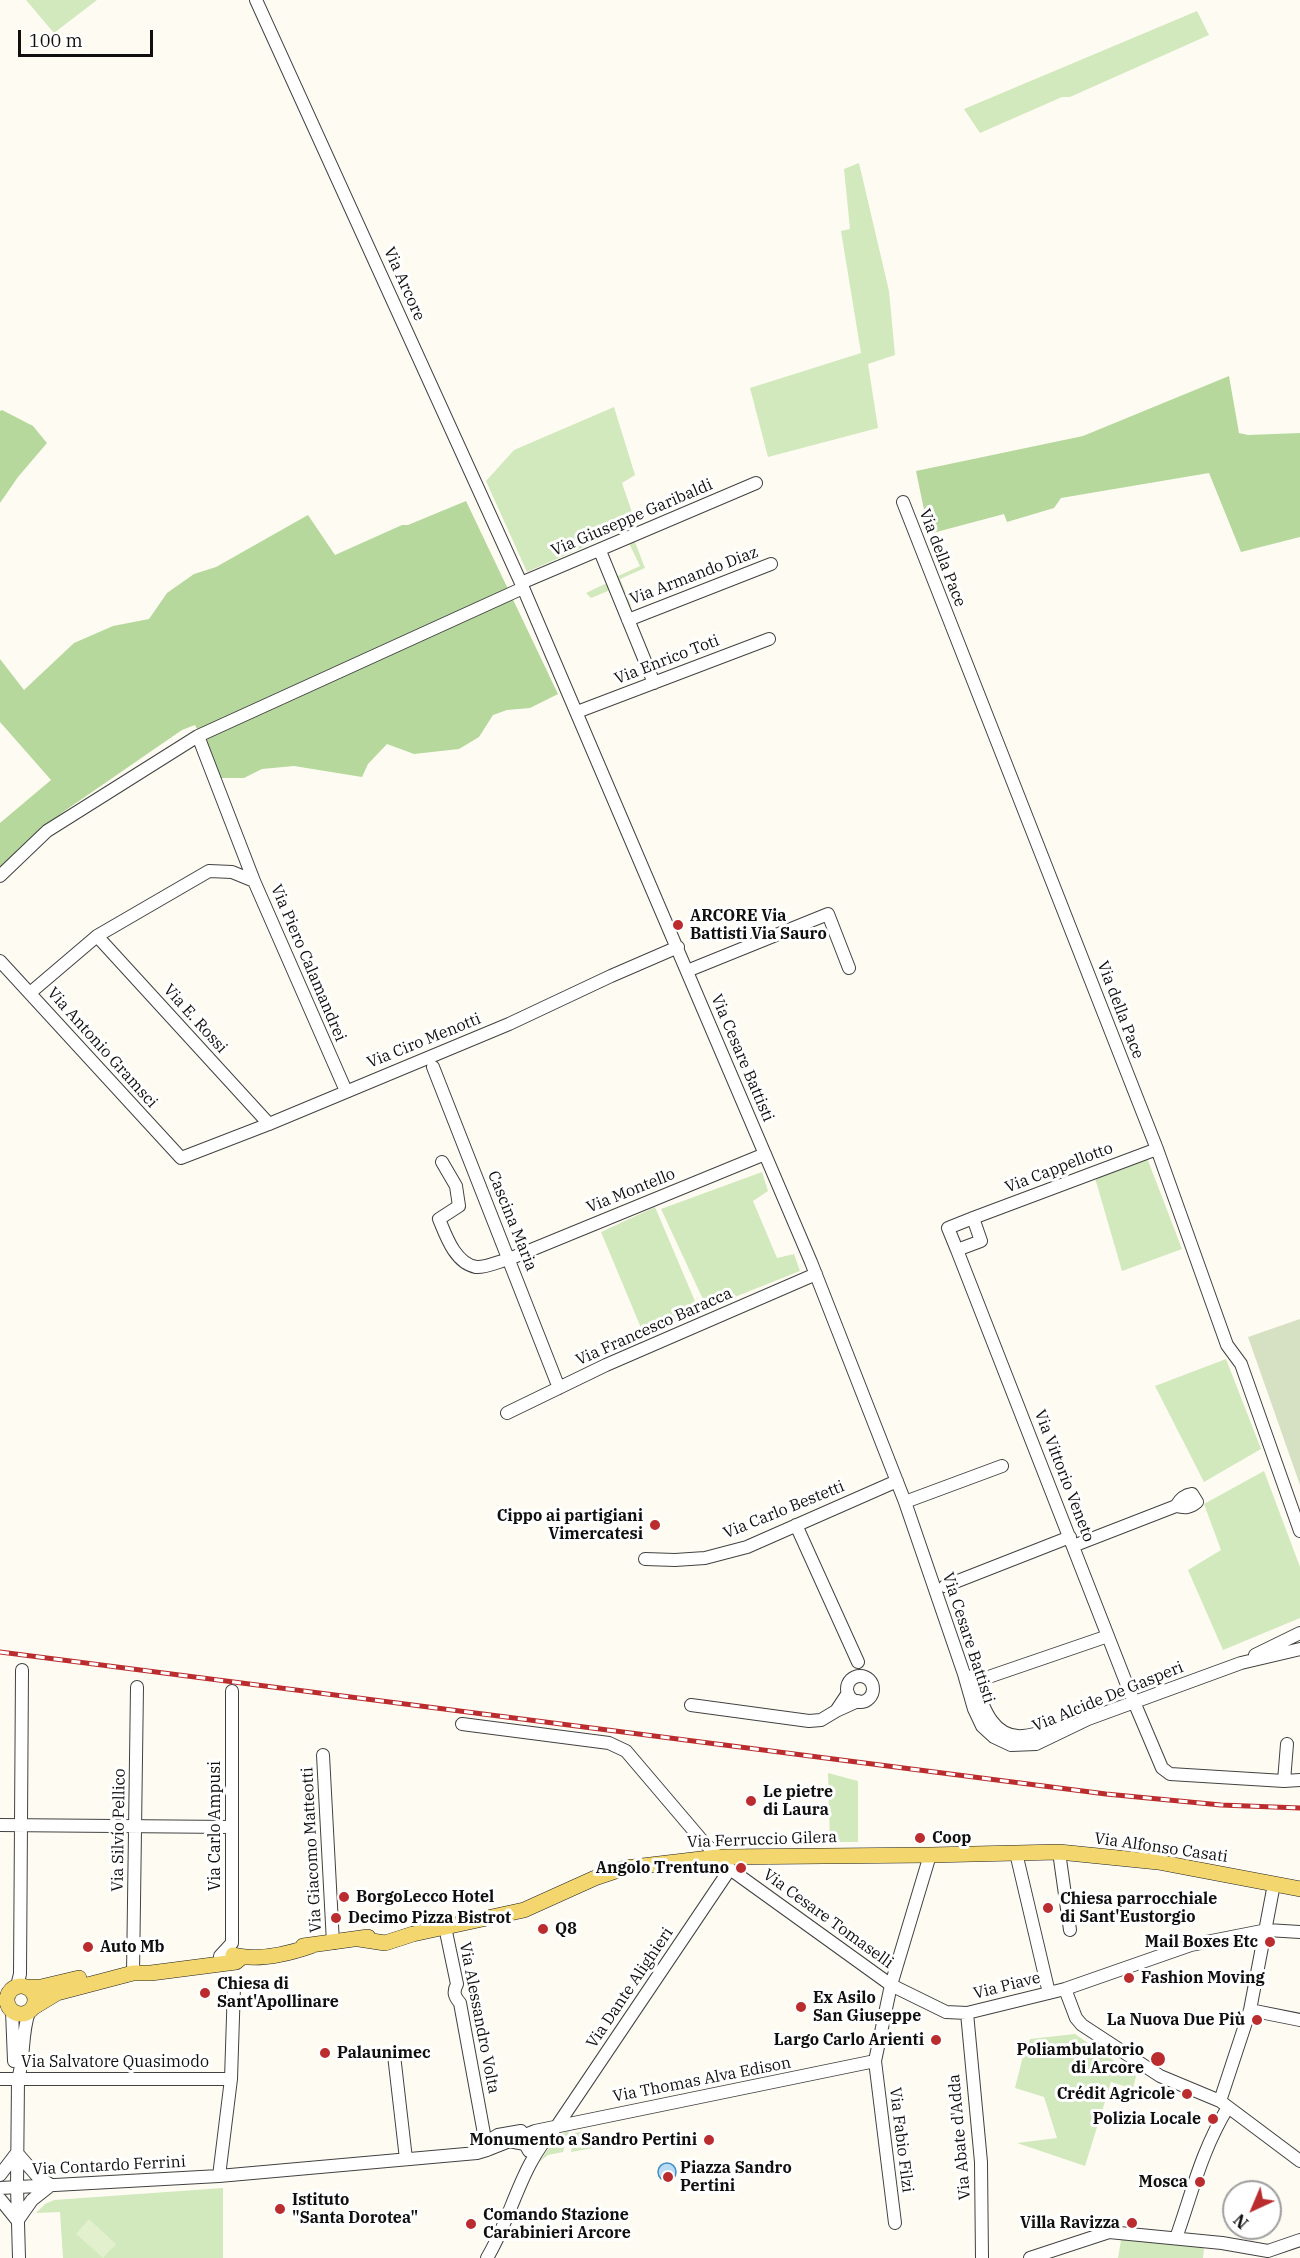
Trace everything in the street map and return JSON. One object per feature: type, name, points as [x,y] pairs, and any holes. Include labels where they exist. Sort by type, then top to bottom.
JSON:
[{"type":"main road","name":"Via Alfonso Casati","points":[[1016,1853],[1059,1852],[1158,1862],[1300,1889]]},
{"type":"main road","name":"Via Ferruccio Gilera","points":[[134,1973],[143,1967],[220,1956],[285,1955],[311,1946],[333,1942],[359,1940],[386,1943],[413,1934],[524,1910],[595,1878],[625,1868],[718,1857],[930,1856],[1016,1853]]},
{"type":"main road","name":"Via Ferruccio Gilera","points":[[31,2010],[57,1993],[106,1979],[134,1973],[151,1973],[236,1962],[242,1957]]},
{"type":"main road","name":"Via Ferruccio Gilera","points":[[14,1988],[41,1987],[70,1979],[106,1979]]},
{"type":"main road","points":[[14,1988],[35,1995],[31,2010],[20,2014],[7,2006],[7,1996],[14,1988]]},
{"type":"street","name":"Via Arcore","points":[[256,0],[522,585]]},
{"type":"street","name":"Via Giuseppe Garibaldi","points":[[0,876],[47,831],[198,735],[522,585],[756,483]]},
{"type":"street","name":"Via della Pace","points":[[903,502],[1157,1149],[1227,1345],[1241,1364],[1300,1531]]},
{"type":"street","points":[[600,551],[654,683]]},
{"type":"street","name":"Via Armando Diaz","points":[[628,620],[771,564]]},
{"type":"street","name":"Via Cesare Battisti","points":[[522,585],[816,1274],[905,1502],[971,1684],[976,1714],[982,1726],[991,1728]]},
{"type":"street","name":"Via Enrico Toti","points":[[576,712],[769,639]]},
{"type":"street","name":"Via Piero Calamandrei","points":[[198,735],[254,881],[346,1091]]},
{"type":"street","points":[[30,993],[97,936],[209,871],[232,872],[254,881]]},
{"type":"street","points":[[687,971],[828,914],[849,968]]},
{"type":"street","name":"Via E. Rossi","points":[[97,936],[268,1124]]},
{"type":"street","name":"Via Ciro Menotti","points":[[181,1158],[509,1024],[611,975],[678,947]]},
{"type":"street","name":"Via Antonio Gramsci","points":[[0,961],[181,1158]]},
{"type":"street","name":"Cascina Maria","points":[[433,1067],[559,1388]]},
{"type":"street","name":"Via Cappellotto","points":[[962,1263],[948,1228],[1157,1149]]},
{"type":"street","name":"Via Montello","points":[[442,1162],[456,1186],[459,1206],[439,1219],[453,1251],[477,1267],[509,1258],[765,1154]]},
{"type":"street","points":[[957,1250],[981,1241],[973,1218]]},
{"type":"street","name":"Via Vittorio Veneto","points":[[962,1263],[1134,1702]]},
{"type":"street","name":"Via Francesco Baracca","points":[[507,1413],[816,1274]]},
{"type":"street","points":[[905,1502],[1002,1467]]},
{"type":"street","name":"Via Carlo Bestetti","points":[[645,1559],[705,1558],[747,1546],[897,1481]]},
{"type":"street","points":[[945,1586],[1176,1506]]},
{"type":"street","points":[[796,1525],[858,1662],[861,1676],[871,1682],[873,1692],[865,1701],[853,1697]]},
{"type":"street","name":"Via Alcide De Gasperi","points":[[1241,1663],[1300,1633]]},
{"type":"street","points":[[971,1684],[1108,1636]]},
{"type":"street","name":"Via Alcide De Gasperi","points":[[991,1728],[999,1740],[1011,1744],[1031,1745],[1056,1736],[1088,1719],[1241,1663],[1300,1649]]},
{"type":"street","points":[[14,1988],[20,1974],[22,1670]]},
{"type":"street","points":[[853,1697],[849,1683],[861,1676]]},
{"type":"street","name":"Via Silvio Pellico","points":[[134,1973],[137,1687]]},
{"type":"street","name":"Via Carlo Ampusi","points":[[220,1956],[232,1943],[232,1691]]},
{"type":"street","points":[[691,1705],[808,1721],[821,1720],[853,1697]]},
{"type":"street","points":[[1134,1702],[1164,1771],[1170,1774],[1300,1780]]},
{"type":"street","name":"Via Cesare Tomaselli","points":[[462,1724],[609,1743],[626,1750],[730,1869],[891,1985]]},
{"type":"street","points":[[1284,1781],[1287,1744]]},
{"type":"street","name":"Via Giacomo Matteotti","points":[[324,1755],[333,1942]]},
{"type":"street","points":[[0,1825],[231,1827]]},
{"type":"street","points":[[1059,1852],[1070,1930]]},
{"type":"street","points":[[1016,1853],[1049,1993]]},
{"type":"street","name":"Via Fabio Filzi","points":[[895,2223],[875,2061],[891,1985],[930,1856]]},
{"type":"street","name":"Via Dante Alighieri","points":[[525,2171],[730,1869]]},
{"type":"street","points":[[1176,2238],[1193,2181],[1224,2104],[1250,2010],[1274,1884]]},
{"type":"street","name":"Via Alessandro Volta","points":[[445,1927],[457,1984],[454,1990],[455,1997],[460,2003],[486,2146]]},
{"type":"street","name":"Via Piave","points":[[891,1985],[946,2012],[967,2013],[1065,1989],[1191,1946],[1267,1930],[1300,1932]]},
{"type":"street","points":[[219,2176],[231,2079],[234,1986]]},
{"type":"street","points":[[1065,1989],[1076,2018],[1094,2034],[1160,2076],[1224,2104],[1300,2161]]},
{"type":"street","points":[[7,2006],[14,2068],[18,2079]]},
{"type":"street","points":[[19,2258],[18,2079],[22,2068],[24,2026],[31,2010]]},
{"type":"street","points":[[1250,2010],[1300,2020]]},
{"type":"street","name":"Via Abate d'Adda","points":[[967,2013],[981,2162],[982,2258]]},
{"type":"street","points":[[394,2055],[406,2159]]},
{"type":"street","name":"Via Thomas Alva Edison","points":[[486,2146],[557,2126],[875,2061]]},
{"type":"street","name":"Via Salvatore Quasimodo","points":[[0,2079],[231,2079]]},
{"type":"street","name":"Via Thomas Alva Edison","points":[[219,2176],[471,2152],[514,2131],[535,2131]]},
{"type":"street","points":[[487,2258],[525,2171],[535,2131]]},
{"type":"street","points":[[509,2141],[525,2144],[529,2151]]},
{"type":"street","points":[[0,2175],[17,2153]]},
{"type":"street","points":[[17,2153],[38,2177],[51,2185],[32,2200],[18,2221]]},
{"type":"street","name":"Via Contardo Ferrini","points":[[0,2188],[219,2176]]},
{"type":"street","points":[[0,2199],[18,2221]]},
{"type":"street","points":[[1030,2258],[1109,2232],[1176,2238],[1268,2251],[1300,2240]]},
{"type":"green space","points":[[26,0],[97,0],[54,33]]},
{"type":"green space","points":[[1197,11],[1209,35],[1070,97],[1062,97],[980,133],[964,109]]},
{"type":"green space","points":[[859,163],[889,291],[895,355],[868,364],[878,428],[768,457],[750,388],[861,353],[841,231],[850,229],[844,169]]},
{"type":"green space","points":[[1229,376],[1239,433],[1248,435],[1300,433],[1300,537],[1241,552],[1209,473],[1061,498],[1054,508],[1007,522],[1004,514],[929,534],[916,471],[1083,436]]},
{"type":"green space","points":[[614,407],[635,475],[622,483],[636,524],[527,572],[486,481],[514,450]]},
{"type":"green space","points":[[0,411],[33,426],[47,443],[18,477],[0,503]]},
{"type":"green space","points":[[466,501],[558,694],[530,708],[507,710],[493,715],[479,737],[459,749],[414,754],[387,744],[368,764],[362,777],[294,766],[262,769],[244,778],[221,778],[195,725],[182,730],[63,812],[0,867],[0,823],[51,780],[0,722],[0,659],[24,690],[74,643],[113,626],[149,619],[167,593],[194,574],[216,567],[308,515],[335,555],[402,525],[408,525]]},
{"type":"green space","points":[[635,542],[645,568],[620,579],[631,606],[623,609],[615,588],[591,598],[586,593],[607,583],[596,557],[607,553],[618,576],[640,566],[629,543]]},
{"type":"green space","points":[[1147,1158],[1182,1249],[1122,1271],[1095,1178]]},
{"type":"green space","points":[[762,1172],[768,1191],[753,1201],[777,1258],[794,1254],[800,1271],[707,1308],[661,1209]]},
{"type":"green space","points":[[655,1207],[700,1313],[644,1335],[601,1232]]},
{"type":"green space","points":[[1300,1319],[1300,1485],[1248,1337]]},
{"type":"green space","points":[[1226,1359],[1261,1449],[1204,1482],[1155,1386]]},
{"type":"green space","points":[[1264,1471],[1300,1567],[1300,1618],[1223,1650],[1188,1570],[1221,1550],[1204,1504]]},
{"type":"green space","points":[[828,1773],[858,1781],[858,1842],[830,1842]]},
{"type":"green space","points":[[1075,2034],[1136,2076],[1133,2089],[1111,2082],[1085,2166],[1017,2143],[1057,2138],[1044,2097],[1015,2088],[1030,2039]]},
{"type":"green space","points":[[590,2130],[593,2140],[604,2146],[571,2152],[575,2133]]},
{"type":"green space","points":[[569,2131],[563,2152],[548,2155],[539,2162],[558,2135]]},
{"type":"green space","points":[[223,2188],[223,2258],[63,2258],[60,2212],[36,2213],[45,2204],[54,2200]]},
{"type":"green space","points":[[89,2219],[116,2244],[103,2258],[76,2234]]},
{"type":"green space","points":[[1122,2235],[1204,2248],[1203,2258],[1118,2258]]},
{"type":"water","points":[[663,2163],[671,2163],[676,2168],[674,2179],[663,2181],[658,2176],[658,2168]]},
{"type":"railway","points":[[0,1652],[1106,1794],[1221,1805],[1300,1808]]},
{"type":"place","name":"ARCORE Via Battisti Via Sauro","points":[[678,925]]},
{"type":"place","name":"Cippo ai partigiani Vimercatesi","points":[[655,1525]]},
{"type":"place","name":"Le pietre di Laura","points":[[751,1801]]},
{"type":"place","name":"Coop","points":[[920,1838]]},
{"type":"place","name":"Angolo Trentuno","points":[[741,1868]]},
{"type":"place","name":"BorgoLecco Hotel","points":[[344,1897]]},
{"type":"place","name":"Chiesa parrocchiale di Sant'Eustorgio","points":[[1048,1908]]},
{"type":"place","name":"Decimo Pizza Bistrot","points":[[336,1918]]},
{"type":"place","name":"Q8","points":[[543,1929]]},
{"type":"place","name":"Mail Boxes Etc","points":[[1270,1942]]},
{"type":"place","name":"Auto Mb","points":[[88,1947]]},
{"type":"place","name":"Fashion Moving","points":[[1129,1978]]},
{"type":"place","name":"Chiesa di Sant'Apollinare","points":[[205,1993]]},
{"type":"place","name":"Ex Asilo San Giuseppe","points":[[801,2007]]},
{"type":"place","name":"La Nuova Due Più","points":[[1257,2020]]},
{"type":"place","name":"Largo Carlo Arienti","points":[[936,2040]]},
{"type":"place","name":"Palaunimec","points":[[325,2053]]},
{"type":"place","name":"Poliambulatorio di Arcore","points":[[1158,2059]]},
{"type":"place","name":"Crédit Agricole","points":[[1187,2094]]},
{"type":"place","name":"Polizia Locale","points":[[1213,2119]]},
{"type":"place","name":"Monumento a Sandro Pertini","points":[[709,2140]]},
{"type":"place","name":"Piazza Sandro Pertini","points":[[668,2177]]},
{"type":"place","name":"Mosca","points":[[1200,2182]]},
{"type":"place","name":"Istituto \"Santa Dorotea\"","points":[[280,2209]]},
{"type":"place","name":"Villa Ravizza","points":[[1132,2223]]},
{"type":"place","name":"Comando Stazione Carabinieri Arcore","points":[[471,2224]]}]
